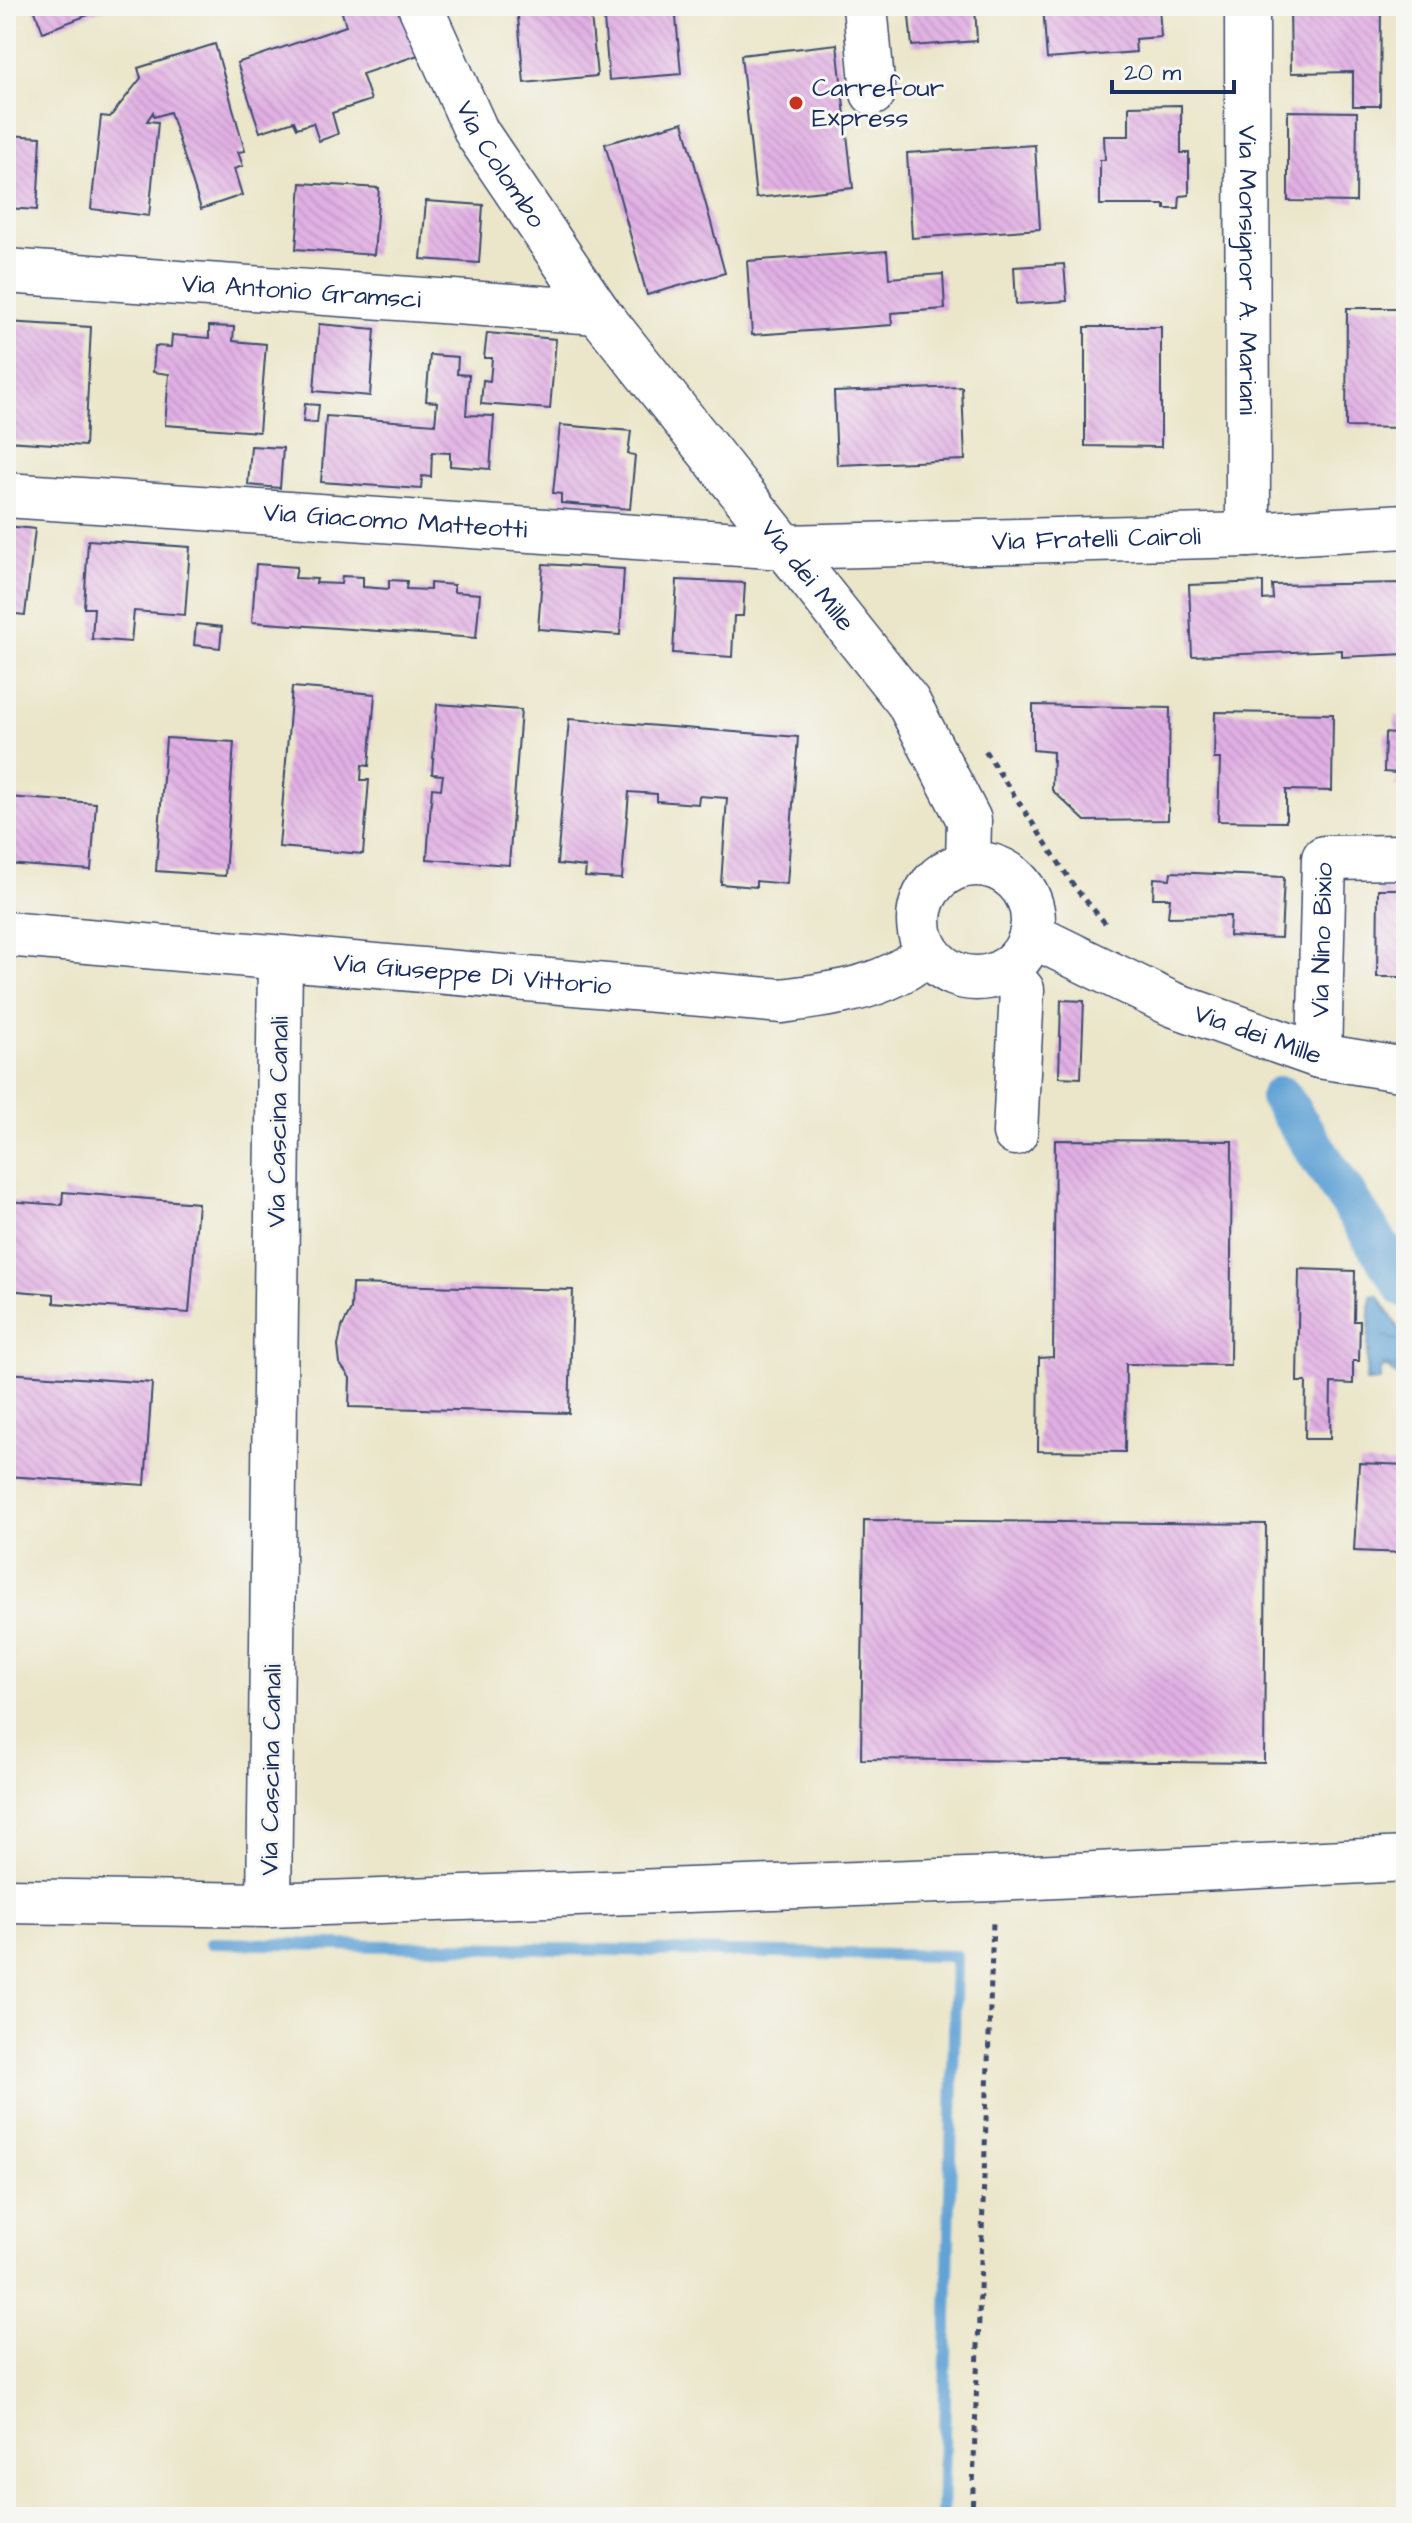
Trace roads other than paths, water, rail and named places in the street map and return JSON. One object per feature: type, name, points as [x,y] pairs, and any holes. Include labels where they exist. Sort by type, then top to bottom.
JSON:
[{"type":"street","name":"Via Colombo","points":[[420,6],[477,133],[598,312]]},
{"type":"street","points":[[865,6],[873,93]]},
{"type":"street","name":"Via Monsignor A. Mariani","points":[[1247,6],[1248,535]]},
{"type":"street","name":"Via Antonio Gramsci","points":[[6,271],[598,312]]},
{"type":"street","name":"Via dei Mille","points":[[598,312],[908,702],[969,820],[968,864]]},
{"type":"street","name":"Via Giacomo Matteotti","points":[[6,495],[785,547]]},
{"type":"street","name":"Via Fratelli Cairoli","points":[[785,547],[1248,535],[1406,526]]},
{"type":"street","name":"Via Nino Bixio","points":[[1319,1056],[1324,858],[1406,857]]},
{"type":"street","points":[[968,864],[987,865],[1004,871],[1019,883],[1029,899],[1033,917],[1031,935],[1017,961],[1005,970],[988,977],[954,974],[927,952],[920,934],[919,915],[924,896],[935,881],[950,870],[968,864]]},
{"type":"street","name":"Via Giuseppe Di Vittorio","points":[[6,934],[782,1001],[855,991],[912,966],[927,952]]},
{"type":"street","name":"Via dei Mille","points":[[1031,935],[1172,1004],[1319,1056],[1406,1070]]},
{"type":"street","name":"Via Cascina Canali","points":[[280,958],[269,1905],[994,1879],[1406,1859]]},
{"type":"street","points":[[1005,970],[1022,990],[1015,1133]]},
{"type":"street","points":[[6,1901],[269,1905]]},
{"type":"water","points":[[1378,1295],[1406,1341],[1406,1384],[1387,1367],[1381,1368],[1380,1381],[1366,1382],[1371,1296]]},
{"type":"waterway","points":[[1281,1097],[1406,1288]]},
{"type":"waterway","points":[[211,1943],[956,1956],[942,2517]]},
{"type":"place","name":"Carrefour Express","points":[[796,103]]}]
